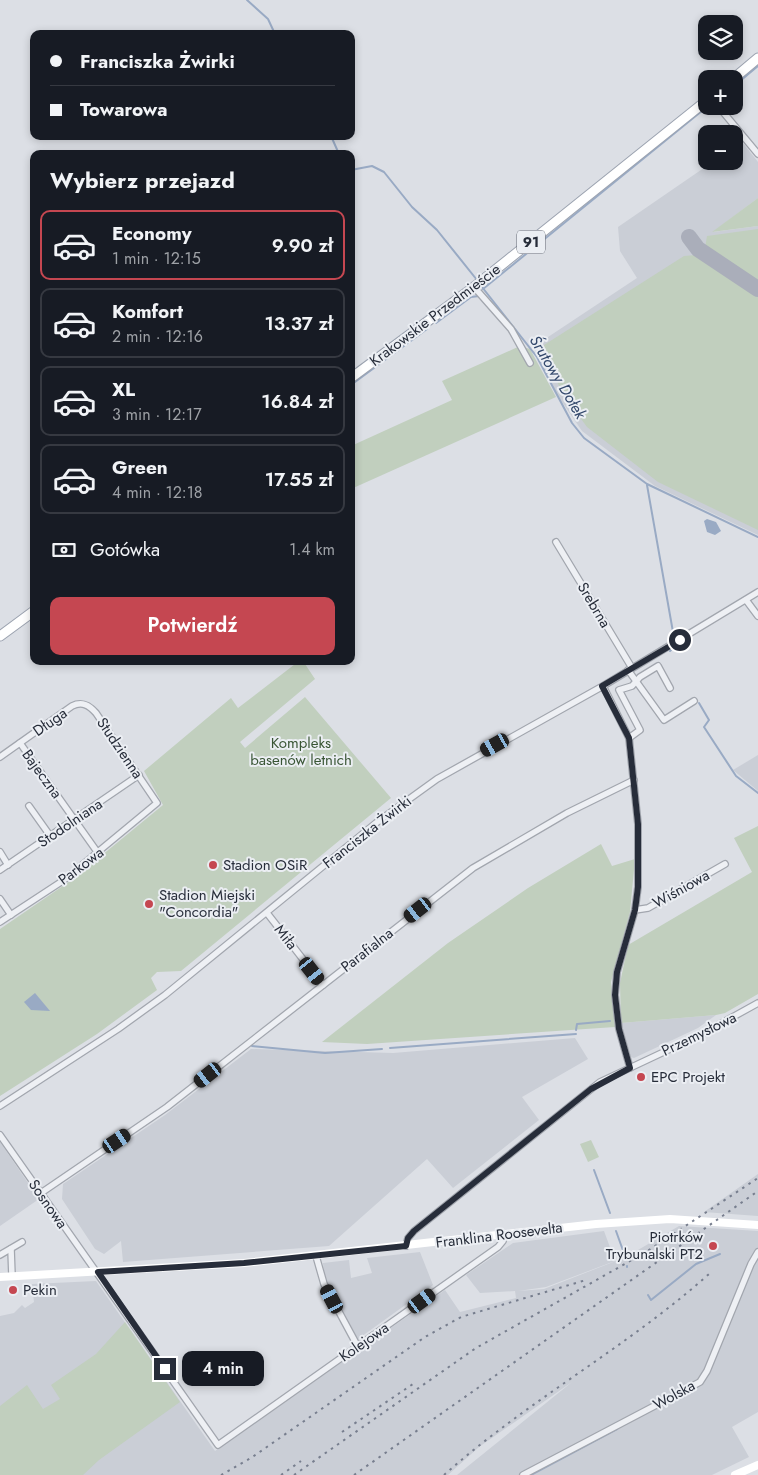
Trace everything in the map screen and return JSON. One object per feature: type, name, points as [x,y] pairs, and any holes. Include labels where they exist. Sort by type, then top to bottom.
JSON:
[{"type":"main road","points":[[743,71],[758,58]]},
{"type":"main road","name":"Krakowskie Przedmieście","points":[[355,375],[474,287],[698,107]]},
{"type":"main road","points":[[0,636],[30,615]]},
{"type":"street","points":[[726,115],[758,154]]},
{"type":"street","points":[[474,287],[511,329],[530,363]]},
{"type":"street","name":"Srebrna","points":[[556,542],[637,681],[664,720],[694,701]]},
{"type":"street","name":"Franciszka Żwirki","points":[[0,1106],[118,1030],[165,995],[376,823],[422,789],[473,757],[602,686],[758,592]]},
{"type":"street","points":[[746,600],[758,616]]},
{"type":"street","points":[[629,738],[640,730],[619,691],[622,688],[632,686],[640,676],[658,666],[670,688]]},
{"type":"street","points":[[602,686],[629,738],[640,859],[635,910],[617,972],[615,995],[619,1029],[630,1068]]},
{"type":"street","name":"Długa","points":[[0,757],[76,704]]},
{"type":"street","name":"Studzienna","points":[[76,704],[84,704],[92,708],[157,804]]},
{"type":"street","name":"Bajeczna","points":[[20,743],[98,853]]},
{"type":"street","name":"Stodolniana","points":[[0,870],[51,837],[139,775]]},
{"type":"street","name":"Parafialna","points":[[41,1193],[166,1108],[473,868],[567,813],[634,780]]},
{"type":"street","name":"Parkowa","points":[[0,922],[64,880],[157,804]]},
{"type":"street","points":[[29,806],[51,837]]},
{"type":"street","points":[[0,852],[8,865]]},
{"type":"street","name":"Wiśniowa","points":[[635,910],[648,908],[726,864]]},
{"type":"street","points":[[0,899],[11,915]]},
{"type":"street","name":"Miła","points":[[267,913],[323,985]]},
{"type":"street","name":"Przemysłowa","points":[[406,1246],[408,1238],[414,1231],[600,1082],[698,1036],[758,1003]]},
{"type":"street","name":"Sosnowa","points":[[0,1135],[218,1445]]},
{"type":"street","name":"Franklina Roosevelta","points":[[0,1277],[244,1263],[596,1224],[670,1219],[758,1225]]},
{"type":"street","name":"Kolejowa","points":[[218,1445],[498,1247],[503,1241],[503,1235]]},
{"type":"street","points":[[0,1255],[22,1242]]},
{"type":"street","points":[[11,1249],[12,1276]]},
{"type":"street","name":"Wolska","points":[[523,1475],[701,1380],[751,1264],[758,1252]]},
{"type":"street","points":[[316,1256],[324,1284],[358,1347]]},
{"type":"street","points":[[735,1475],[758,1465]]},
{"type":"shaded area","points":[[743,143],[758,162],[758,198],[713,232],[758,226],[758,535],[655,486],[582,431],[560,399],[538,356],[539,343],[637,278],[620,251],[618,227],[701,170],[743,170]]},
{"type":"shaded area","points":[[758,755],[758,791],[733,770]]},
{"type":"shaded area","points":[[716,1015],[698,1028],[634,1058],[631,1057],[627,1048],[621,1023]]},
{"type":"shaded area","points":[[575,1038],[588,1059],[522,1097],[539,1120],[453,1188],[427,1159],[329,1246],[123,1262],[121,1241],[104,1254],[95,1249],[62,1199],[63,1184],[165,1115],[251,1049],[393,1053]]},
{"type":"shaded area","points":[[0,1142],[39,1199],[0,1226]]},
{"type":"shaded area","points":[[758,1174],[758,1216],[704,1212]]},
{"type":"shaded area","points":[[679,1226],[758,1231],[758,1412],[732,1427],[749,1457],[712,1475],[457,1475],[572,1382],[479,1447],[448,1475],[0,1475],[0,1316],[14,1313],[22,1305],[25,1308],[34,1302],[32,1284],[96,1281],[215,1451],[445,1290],[460,1312],[516,1298],[515,1291],[480,1293],[466,1275],[513,1243],[604,1231],[615,1261],[546,1287],[518,1291],[544,1289],[626,1257]]},
{"type":"shaded area","points":[[420,1252],[433,1285],[358,1339],[324,1275],[323,1263],[349,1260],[351,1278],[372,1273],[367,1258]]},
{"type":"green space","points":[[758,198],[758,226],[712,232]]},
{"type":"green space","points":[[758,229],[758,283],[705,248],[707,236]]},
{"type":"green space","points":[[696,255],[758,296],[758,530],[658,482],[587,427],[565,397],[543,355],[544,345],[684,256]]},
{"type":"green space","points":[[520,346],[530,349],[556,397],[355,487],[355,444],[452,400],[442,381]]},
{"type":"green space","name":"Stadion Miejski \"Concordia\"","points":[[294,665],[306,665],[315,679],[240,742],[245,748],[305,697],[391,798],[181,971],[157,972],[151,978],[157,990],[97,1034],[0,1096],[0,929],[73,879],[163,805],[144,771],[231,698],[238,708]]},
{"type":"green space","points":[[758,826],[758,994],[725,1013],[716,1015],[621,1023],[620,983],[628,945],[752,872],[734,838]]},
{"type":"green space","points":[[601,844],[612,866],[635,859],[630,912],[611,982],[615,1027],[367,1044],[322,1042],[448,943],[528,888]]},
{"type":"green space","points":[[591,1140],[599,1157],[588,1162],[580,1144]]},
{"type":"green space","points":[[125,1322],[180,1402],[99,1460],[83,1475],[0,1475],[0,1406],[27,1385],[43,1409],[60,1399],[51,1385],[96,1354]]},
{"type":"water","points":[[707,519],[716,522],[721,531],[715,535],[707,532],[704,521]]},
{"type":"water","points":[[35,993],[50,1011],[31,1010],[24,1002]]},
{"type":"waterway","name":"Śrutowy Dołek","points":[[247,0],[268,19],[273,30]]},
{"type":"waterway","points":[[743,78],[758,66]]},
{"type":"waterway","points":[[483,289],[698,114]]},
{"type":"waterway","name":"Śrutowy Dołek","points":[[333,140],[337,150]]},
{"type":"waterway","name":"Śrutowy Dołek","points":[[355,169],[372,166],[384,172],[412,207],[437,230],[477,280]]},
{"type":"waterway","name":"Śrutowy Dołek","points":[[482,287],[537,357],[572,423],[584,438],[647,484],[758,537]]},
{"type":"waterway","points":[[436,323],[471,297],[479,296]]},
{"type":"waterway","points":[[355,382],[427,329]]},
{"type":"waterway","points":[[647,485],[673,632]]},
{"type":"waterway","points":[[670,651],[673,648]]},
{"type":"waterway","points":[[699,703],[709,720],[704,727],[736,776],[758,793]]},
{"type":"waterway","points":[[576,1030],[577,1024],[610,1021]]},
{"type":"waterway","points":[[390,1048],[576,1034]]},
{"type":"waterway","points":[[252,1046],[325,1053],[382,1049]]},
{"type":"waterway","points":[[594,1170],[610,1213]]},
{"type":"waterway","points":[[616,1231],[625,1256]]},
{"type":"waterway","points":[[648,1295],[651,1300],[696,1264],[720,1254]]},
{"type":"waterway","points":[[531,1475],[617,1429]]},
{"type":"taxiway","points":[[689,237],[698,249],[758,289]]},
{"type":"railway","points":[[294,1475],[476,1348],[646,1252],[758,1178]]},
{"type":"railway","points":[[354,1475],[758,1191]]},
{"type":"railway","points":[[444,1475],[476,1448],[644,1326],[709,1274]]},
{"type":"railway","points":[[221,1475],[251,1458],[425,1337],[461,1317],[586,1280]]},
{"type":"railway","points":[[342,1432],[413,1384]]},
{"type":"railway","points":[[281,1475],[301,1461]]},
{"type":"place","name":"Stadion OSiR","points":[[213,865]]},
{"type":"place","name":"Stadion Miejski \"Concordia\"","points":[[149,904]]},
{"type":"place","name":"EPC Projekt","points":[[641,1077]]},
{"type":"place","name":"Piotrków Trybunalski PT2","points":[[713,1246]]},
{"type":"place","name":"Pekin","points":[[13,1290]]},
{"type":"route","points":[[165,1369],[98,1272],[244,1263],[406,1246],[410,1234],[565,1109],[600,1082],[630,1068],[619,1029],[615,995],[617,972],[635,910],[640,859],[638,824],[629,738],[602,686],[680,640]]},
{"type":"park label","name":"Kompleks basenów letnich","points":[[301,752]]}]
